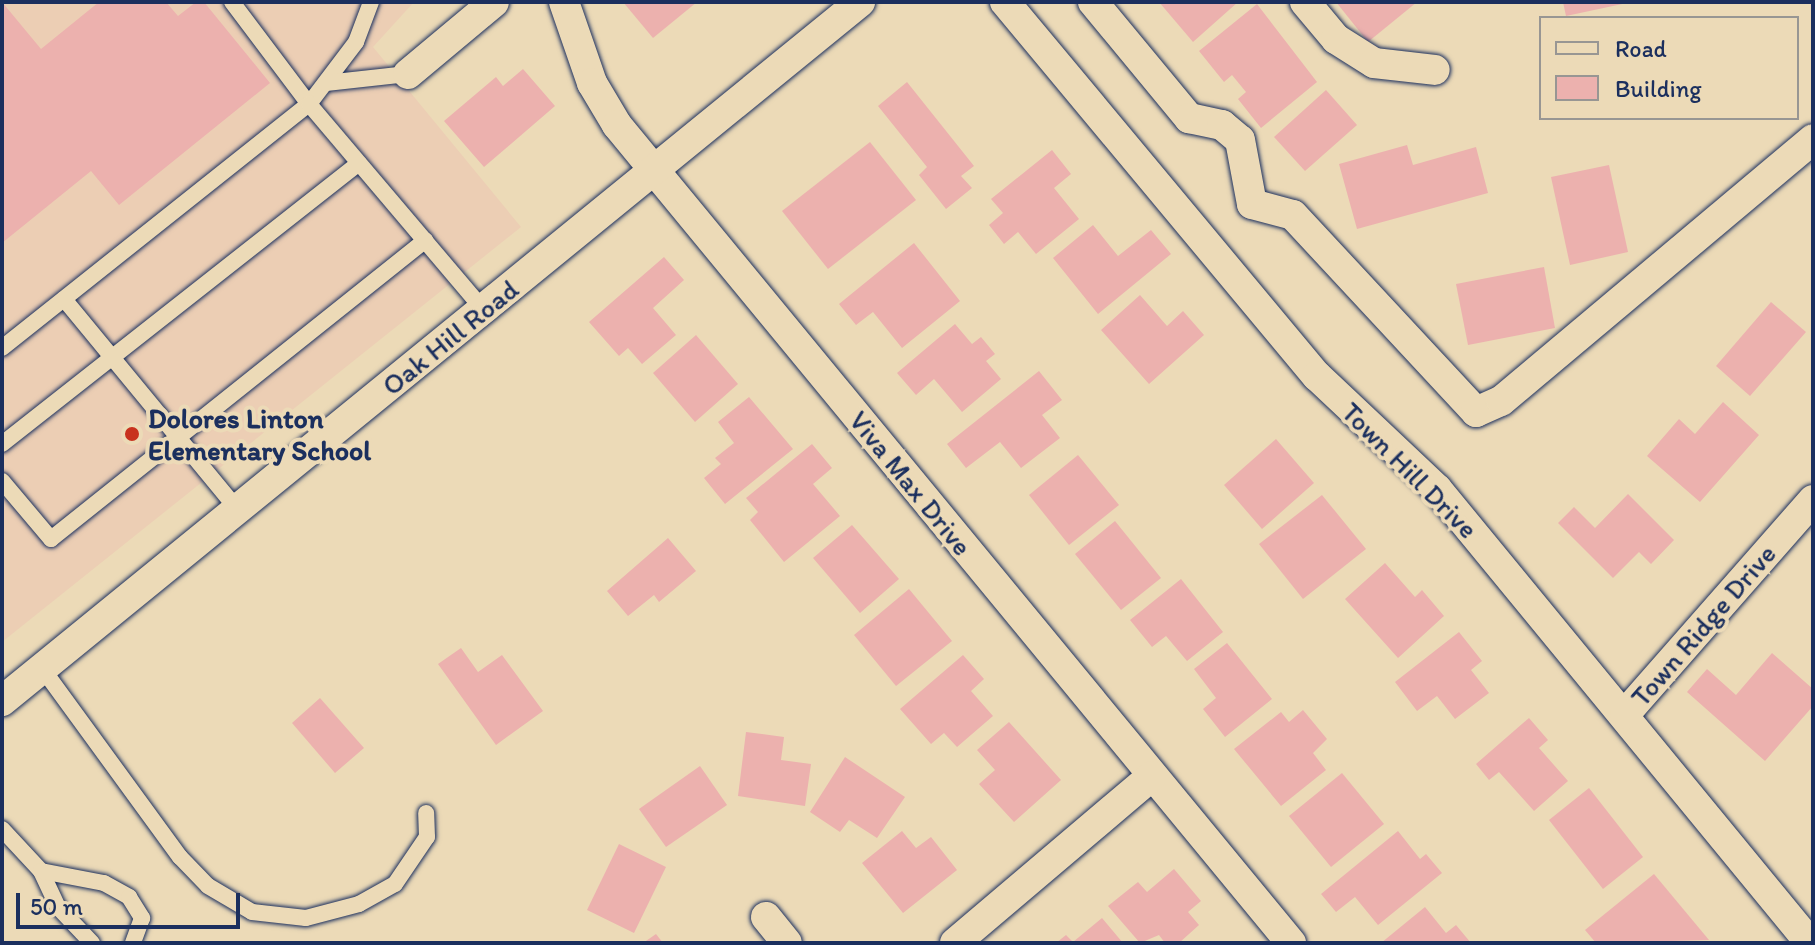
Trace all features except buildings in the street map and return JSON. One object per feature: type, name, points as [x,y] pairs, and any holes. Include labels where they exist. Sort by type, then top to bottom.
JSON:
[{"type":"street","points":[[408,74],[494,2]]},
{"type":"street","name":"Viva Max Drive","points":[[564,2],[592,83],[655,172],[1291,943]]},
{"type":"street","name":"Oak Hill Road","points":[[2,701],[860,2]]},
{"type":"street","name":"Town Hill Drive","points":[[1005,2],[1317,376],[1437,489],[1625,714],[1810,943]]},
{"type":"street","points":[[1093,2],[1189,118],[1222,125],[1240,140],[1252,204],[1293,215],[1476,412],[1513,391],[1813,139]]},
{"type":"street","points":[[1305,2],[1336,39],[1374,63],[1435,70]]},
{"type":"street","name":"Town Ridge Drive","points":[[1625,714],[1813,500]]},
{"type":"street","points":[[955,943],[1152,776]]},
{"type":"street","points":[[766,917],[787,943]]},
{"type":"lane","points":[[232,2],[309,104],[484,310]]},
{"type":"lane","points":[[2,348],[309,104],[356,42],[371,2]]},
{"type":"lane","points":[[326,83],[408,74]]},
{"type":"lane","points":[[2,444],[359,163]]},
{"type":"lane","points":[[2,481],[51,539],[176,435],[425,240]]},
{"type":"lane","points":[[64,299],[238,510]]},
{"type":"lane","points":[[42,668],[180,857],[208,886],[252,912],[306,918],[359,904],[395,884],[427,837],[426,813]]},
{"type":"lane","points":[[2,829],[41,871],[57,906],[92,943]]},
{"type":"lane","points":[[41,871],[104,883],[129,897],[142,918],[133,943]]},
{"type":"shaded area","name":"Dolores Linton Elementary School","points":[[2,2],[414,2],[373,47],[521,227],[2,642]]},
{"type":"place","name":"Dolores Linton Elementary School","points":[[132,434]]}]
